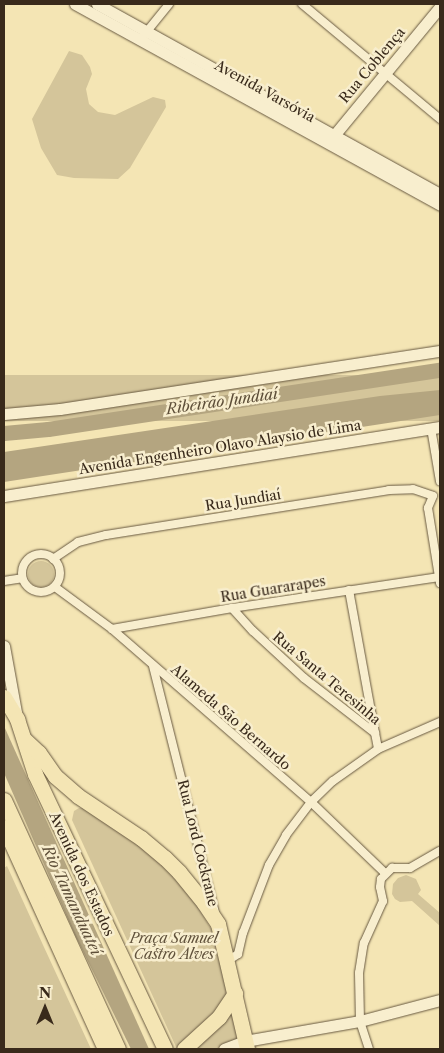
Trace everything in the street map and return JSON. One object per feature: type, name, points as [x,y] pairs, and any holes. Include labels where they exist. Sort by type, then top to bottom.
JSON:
[{"type":"highway","name":"Avenida dos Estados","points":[[4,697],[17,718],[35,774],[165,1049]]},
{"type":"highway","points":[[25,740],[39,753],[55,776],[78,796],[141,838],[171,864],[195,891],[218,924]]},
{"type":"highway","points":[[4,800],[118,1049]]},
{"type":"highway","points":[[4,827],[105,1049]]},
{"type":"highway","name":"Rua Lord Cockrane","points":[[218,924],[246,1045]]},
{"type":"highway","points":[[184,1049],[219,1017],[235,993]]},
{"type":"main road","name":"Avenida Varsóvia","points":[[76,4],[143,35],[331,139],[440,194]]},
{"type":"main road","name":"Avenida Varsóvia","points":[[97,4],[143,35]]},
{"type":"main road","name":"Rua Coblença","points":[[331,139],[440,7]]},
{"type":"main road","name":"Avenida Varsóvia","points":[[331,139],[440,206]]},
{"type":"main road","points":[[4,414],[60,409],[440,351]]},
{"type":"main road","name":"Avenida Engenheiro Olavo Alaysio de Lima","points":[[4,496],[436,428]]},
{"type":"main road","points":[[4,646],[17,718]]},
{"type":"main road","points":[[224,1049],[360,1021],[440,1000]]},
{"type":"street","points":[[143,35],[169,4]]},
{"type":"street","points":[[302,4],[440,119]]},
{"type":"street","points":[[436,428],[440,481]]},
{"type":"street","name":"Rua Jundiaí","points":[[54,559],[78,542],[106,535],[389,490],[413,489],[436,494]]},
{"type":"street","points":[[436,494],[428,508],[440,580]]},
{"type":"street","points":[[38,554],[54,559],[60,569],[60,576],[55,587],[44,593],[28,588],[22,578],[22,567],[28,558],[38,554]]},
{"type":"street","points":[[4,581],[22,578]]},
{"type":"street","name":"Rua Guararapes","points":[[112,629],[349,590],[440,580]]},
{"type":"street","name":"Alameda São Bernardo","points":[[55,587],[112,629],[311,802],[385,873]]},
{"type":"street","points":[[349,590],[375,733]]},
{"type":"street","name":"Rua Santa Teresinha","points":[[232,608],[253,631],[304,678],[375,733],[378,748]]},
{"type":"street","name":"Rua Lord Cockrane","points":[[153,666],[218,924]]},
{"type":"street","points":[[227,961],[238,954],[243,933],[269,865],[286,835],[311,802],[333,781],[378,748],[440,722]]},
{"type":"street","points":[[369,1049],[360,1021],[359,979],[361,954],[366,938],[384,901],[380,883],[385,873],[395,867],[410,868],[440,851]]},
{"type":"green space","points":[[69,51],[82,55],[90,67],[92,74],[86,89],[89,104],[98,112],[115,115],[153,97],[165,100],[166,107],[130,168],[118,179],[74,178],[57,175],[41,148],[32,119]]},
{"type":"green space","points":[[4,375],[440,375],[440,421],[4,421]]},
{"type":"green space","points":[[41,561],[51,564],[54,574],[51,584],[41,587],[31,584],[28,574],[31,564]]},
{"type":"green space","name":"Praça Samuel Castro Alves","points":[[79,808],[89,808],[140,843],[183,883],[213,932],[242,1049],[177,1049],[72,820],[74,811]]},
{"type":"green space","points":[[7,866],[91,1049],[4,1049],[4,868]]},
{"type":"green space","points":[[406,875],[416,879],[421,890],[418,894],[440,913],[440,926],[412,901],[400,902],[395,899],[392,894],[393,884],[398,878]]},
{"type":"water","points":[[440,390],[440,415],[4,482],[4,452],[380,396]]},
{"type":"water","name":"Rio Tamanduateí","points":[[4,726],[149,1049],[131,1049],[75,935],[4,773]]},
{"type":"waterway","name":"Ribeirão Jundiaí","points":[[4,433],[48,429],[440,370]]}]
